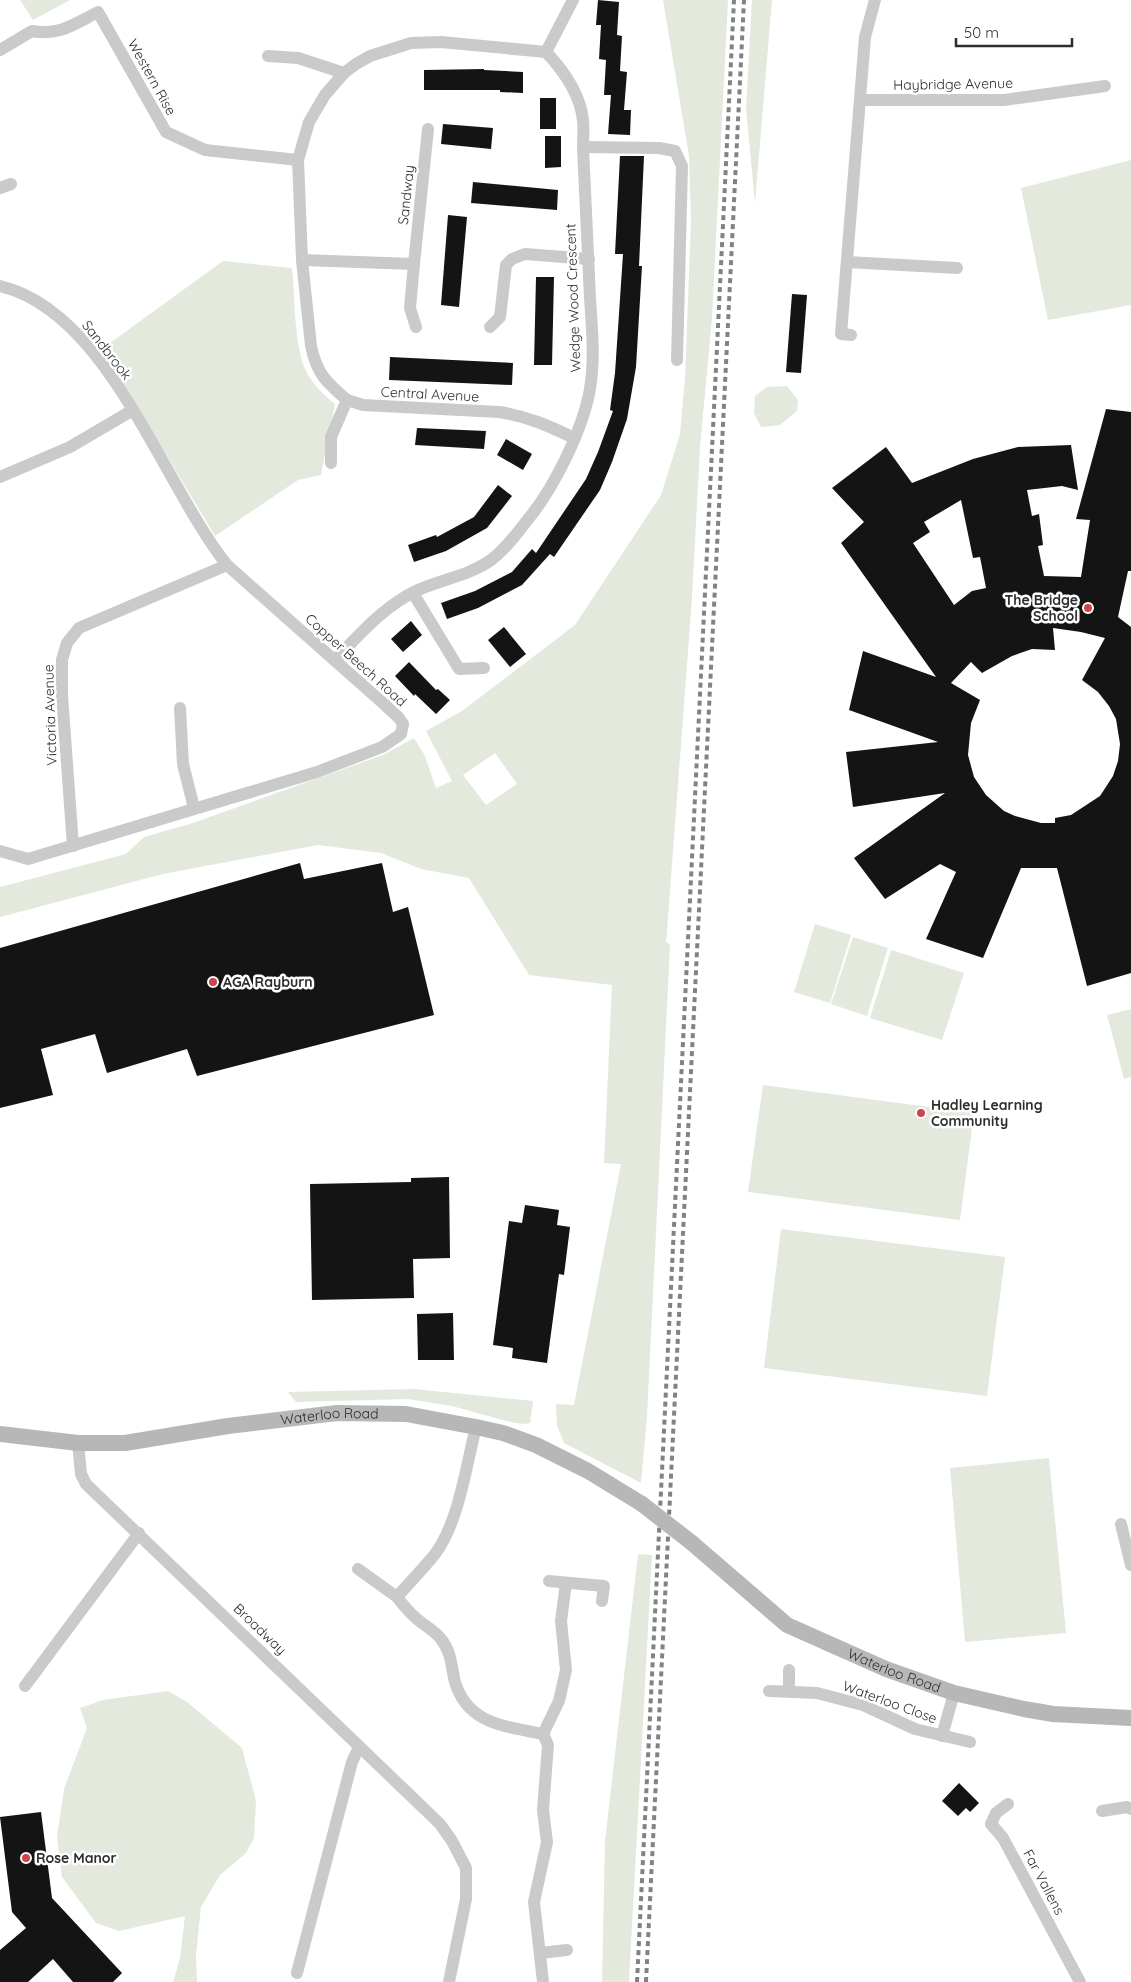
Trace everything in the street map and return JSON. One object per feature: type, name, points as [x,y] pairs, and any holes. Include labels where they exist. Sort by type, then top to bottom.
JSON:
[{"type":"street","points":[[331,463],[331,436],[347,400],[325,381],[313,357],[302,260],[298,160],[309,122],[325,95],[344,73],[370,56],[411,43],[441,42],[546,52],[573,0]]},
{"type":"street","points":[[841,334],[865,37],[876,0]]},
{"type":"street","name":"Western Rise","points":[[0,50],[32,31],[48,34],[66,28],[98,12],[166,132],[205,150],[298,160]]},
{"type":"street","name":"Wedge Wood Crescent","points":[[335,660],[380,615],[413,593],[477,569],[493,559],[541,504],[574,438],[583,415],[590,388],[593,352],[582,147],[583,120],[576,93],[561,68],[546,52]]},
{"type":"street","points":[[268,56],[298,58],[344,73]]},
{"type":"street","name":"Haybridge Avenue","points":[[860,100],[1004,100],[1105,86]]},
{"type":"street","name":"Sandway","points":[[416,327],[410,308],[428,129]]},
{"type":"street","points":[[582,147],[675,151],[682,166],[677,360]]},
{"type":"street","points":[[490,327],[500,317],[506,265],[512,258],[525,254],[589,260]]},
{"type":"street","points":[[302,260],[414,264]]},
{"type":"street","points":[[847,262],[957,268]]},
{"type":"street","name":"Sandbrook","points":[[0,286],[16,290],[36,300],[82,338],[133,410],[210,545],[227,565]]},
{"type":"street","name":"Central Avenue","points":[[347,400],[363,405],[500,412],[521,415],[574,438]]},
{"type":"street","points":[[0,477],[70,446],[133,410]]},
{"type":"street","name":"Copper Beech Road","points":[[0,851],[28,859],[316,772],[382,747],[401,734],[403,724],[399,718],[227,565]]},
{"type":"street","name":"Victoria Avenue","points":[[72,846],[62,695],[62,660],[67,643],[79,628],[227,565]]},
{"type":"street","points":[[413,593],[459,669],[484,668]]},
{"type":"street","points":[[180,708],[184,764],[194,808]]},
{"type":"street","name":"Waterloo Road","points":[[0,1434],[78,1443],[125,1443],[228,1426],[337,1413],[406,1414],[476,1427],[536,1445],[588,1471],[642,1504],[692,1543],[788,1625],[886,1669],[954,1693],[1053,1714],[1131,1718]]},
{"type":"street","points":[[396,1597],[436,1553],[448,1531],[476,1427]]},
{"type":"street","name":"Broadway","points":[[78,1443],[81,1474],[86,1484],[440,1824],[452,1841],[466,1868],[466,1899],[449,1982]]},
{"type":"street","points":[[1121,1524],[1129,1546],[1131,1564]]},
{"type":"street","points":[[25,1686],[139,1533]]},
{"type":"street","points":[[358,1569],[396,1597],[416,1618],[440,1638],[452,1660],[454,1680],[461,1699],[476,1713],[490,1723],[544,1734]]},
{"type":"street","points":[[549,1580],[604,1586],[602,1601]]},
{"type":"street","points":[[543,1982],[534,1902],[547,1842],[543,1810],[548,1745],[544,1734],[559,1702],[566,1670],[561,1621],[566,1582]]},
{"type":"street","points":[[789,1670],[789,1691]]},
{"type":"street","name":"Waterloo Close","points":[[769,1691],[817,1693],[863,1705],[915,1729],[970,1742]]},
{"type":"street","name":"Waterloo Close","points":[[942,1736],[954,1693]]},
{"type":"street","points":[[297,1973],[352,1762],[359,1747]]},
{"type":"street","name":"Far Vallens","points":[[1008,1804],[996,1812],[990,1824],[1003,1838],[1080,1982]]},
{"type":"street","points":[[1102,1811],[1131,1809]]},
{"type":"street","points":[[540,1953],[567,1950]]},
{"type":"shaded area","points":[[20,0],[70,0],[33,20]]},
{"type":"shaded area","points":[[663,0],[728,0],[712,318],[700,447],[692,598],[666,942],[670,945],[647,1417],[641,1483],[564,1443],[557,1425],[556,1404],[574,1405],[621,1164],[604,1163],[612,985],[529,975],[469,878],[421,869],[381,853],[318,845],[163,874],[0,917],[0,887],[126,854],[144,837],[190,824],[383,755],[414,738],[424,754],[436,788],[452,781],[426,731],[462,711],[575,625],[661,495],[680,434],[685,378],[691,221],[689,156]],"holes":[[[495,753],[517,784],[486,805],[463,775]]]},
{"type":"shaded area","points":[[752,0],[772,0],[755,203],[746,108]]},
{"type":"shaded area","points":[[1131,160],[1131,305],[1048,320],[1021,188]]},
{"type":"shaded area","points":[[223,261],[292,268],[301,358],[314,384],[335,404],[321,475],[298,480],[215,536],[155,436],[99,351]]},
{"type":"shaded area","points":[[787,386],[798,400],[797,411],[780,425],[761,427],[754,413],[755,396],[767,387]]},
{"type":"shaded area","points":[[815,924],[851,935],[830,1003],[794,992]]},
{"type":"shaded area","points":[[853,937],[888,948],[867,1016],[831,1004]]},
{"type":"shaded area","points":[[891,950],[964,973],[942,1040],[870,1018]]},
{"type":"shaded area","points":[[1131,1009],[1131,1077],[1124,1079],[1107,1015]]},
{"type":"shaded area","points":[[763,1085],[974,1113],[960,1220],[748,1192]]},
{"type":"shaded area","points":[[781,1229],[1005,1257],[987,1396],[764,1368]]},
{"type":"shaded area","points":[[414,1389],[533,1401],[530,1423],[510,1422],[452,1406],[408,1399],[296,1402],[288,1392]]},
{"type":"shaded area","points":[[1049,1458],[1066,1633],[965,1642],[950,1468]]},
{"type":"shaded area","points":[[638,1554],[652,1555],[629,1982],[602,1982],[605,1841]]},
{"type":"shaded area","points":[[168,1691],[187,1702],[242,1748],[256,1801],[254,1838],[246,1853],[220,1875],[201,1907],[196,1955],[197,1982],[173,1982],[180,1958],[185,1916],[119,1931],[96,1923],[62,1877],[57,1837],[64,1789],[87,1728],[80,1708],[103,1700]]},
{"type":"building","points":[[598,0],[619,2],[617,35],[622,36],[620,71],[627,72],[624,110],[631,110],[630,135],[608,134],[611,95],[604,95],[606,60],[599,59],[601,25],[596,25]]},
{"type":"building","points":[[484,69],[523,72],[523,93],[500,92],[500,90],[424,90],[424,70]]},
{"type":"building","points":[[540,98],[556,98],[556,129],[540,129]]},
{"type":"building","points":[[443,124],[493,128],[491,149],[441,144]]},
{"type":"building","points":[[545,136],[561,136],[561,167],[545,168]]},
{"type":"building","points":[[620,156],[644,156],[639,266],[642,266],[636,367],[627,419],[612,462],[600,490],[554,557],[550,554],[522,585],[478,608],[447,619],[441,603],[475,591],[512,572],[532,549],[536,553],[586,479],[598,452],[613,411],[610,410],[615,373],[623,254],[615,254]]},
{"type":"building","points":[[473,182],[558,190],[557,210],[471,203]]},
{"type":"building","points":[[448,215],[467,217],[459,307],[441,305]]},
{"type":"building","points":[[536,277],[554,277],[552,365],[534,365]]},
{"type":"building","points":[[792,294],[807,295],[801,373],[786,372]]},
{"type":"building","points":[[390,357],[513,363],[512,385],[389,380]]},
{"type":"building","points":[[1106,409],[1131,412],[1131,571],[1128,571],[1118,617],[1131,627],[1131,973],[1087,986],[1057,868],[1021,868],[983,958],[926,939],[956,872],[940,864],[885,899],[854,858],[945,793],[853,807],[846,752],[938,742],[849,710],[863,651],[936,677],[841,543],[864,522],[832,488],[886,447],[912,483],[973,459],[1018,447],[1071,445],[1078,490],[1062,486],[1027,490],[1032,516],[1039,514],[1043,545],[1038,546],[1044,576],[1081,577],[1090,520],[1076,519]],"holes":[[[961,500],[973,558],[980,557],[986,588],[972,591],[954,605],[913,543],[930,532],[924,522]],[[1053,628],[1105,638],[1082,680],[1098,692],[1109,706],[1116,719],[1120,744],[1118,761],[1113,776],[1100,796],[1071,815],[1055,818],[1055,823],[1041,823],[1004,811],[986,795],[974,777],[968,755],[971,723],[980,700],[951,683],[971,662],[982,673],[1012,656],[1032,649],[1055,650]]]},
{"type":"building","points":[[417,428],[486,431],[484,449],[415,445]]},
{"type":"building","points":[[506,439],[532,454],[523,470],[497,455]]},
{"type":"building","points":[[498,485],[512,496],[487,528],[446,551],[414,562],[408,545],[436,535],[437,537],[474,517]]},
{"type":"building","points":[[411,621],[422,635],[403,652],[391,639]]},
{"type":"building","points":[[504,627],[526,654],[510,667],[488,640]]},
{"type":"building","points":[[409,662],[436,690],[438,689],[450,700],[436,714],[415,694],[414,696],[395,676]]},
{"type":"building","name":"AGA Rayburn","points":[[300,863],[304,879],[382,863],[393,912],[408,907],[434,1015],[197,1076],[187,1049],[107,1073],[95,1034],[41,1049],[53,1095],[0,1108],[0,948]]},
{"type":"building","points":[[449,1177],[450,1258],[413,1259],[414,1298],[312,1300],[310,1184],[411,1182],[411,1178]]},
{"type":"building","points":[[525,1205],[559,1210],[557,1225],[570,1227],[564,1275],[559,1274],[547,1363],[512,1358],[513,1348],[493,1345],[509,1221],[522,1223]]},
{"type":"building","points":[[453,1313],[454,1360],[418,1360],[417,1314]]},
{"type":"building","points":[[959,1783],[979,1803],[970,1812],[966,1808],[958,1816],[942,1801]]},
{"type":"building","name":"Rose Manor","points":[[41,1812],[52,1898],[122,1973],[113,1982],[73,1982],[53,1959],[28,1982],[0,1982],[0,1950],[26,1928],[12,1912],[0,1817]]},
{"type":"railway","points":[[637,1982],[734,0]]},
{"type":"railway","points":[[646,1982],[744,0]]},
{"type":"place","name":"The Bridge School","points":[[1088,608]]},
{"type":"place","name":"AGA Rayburn","points":[[213,982]]},
{"type":"place","name":"Hadley Learning Community","points":[[921,1113]]},
{"type":"place","name":"Rose Manor","points":[[26,1858]]}]
